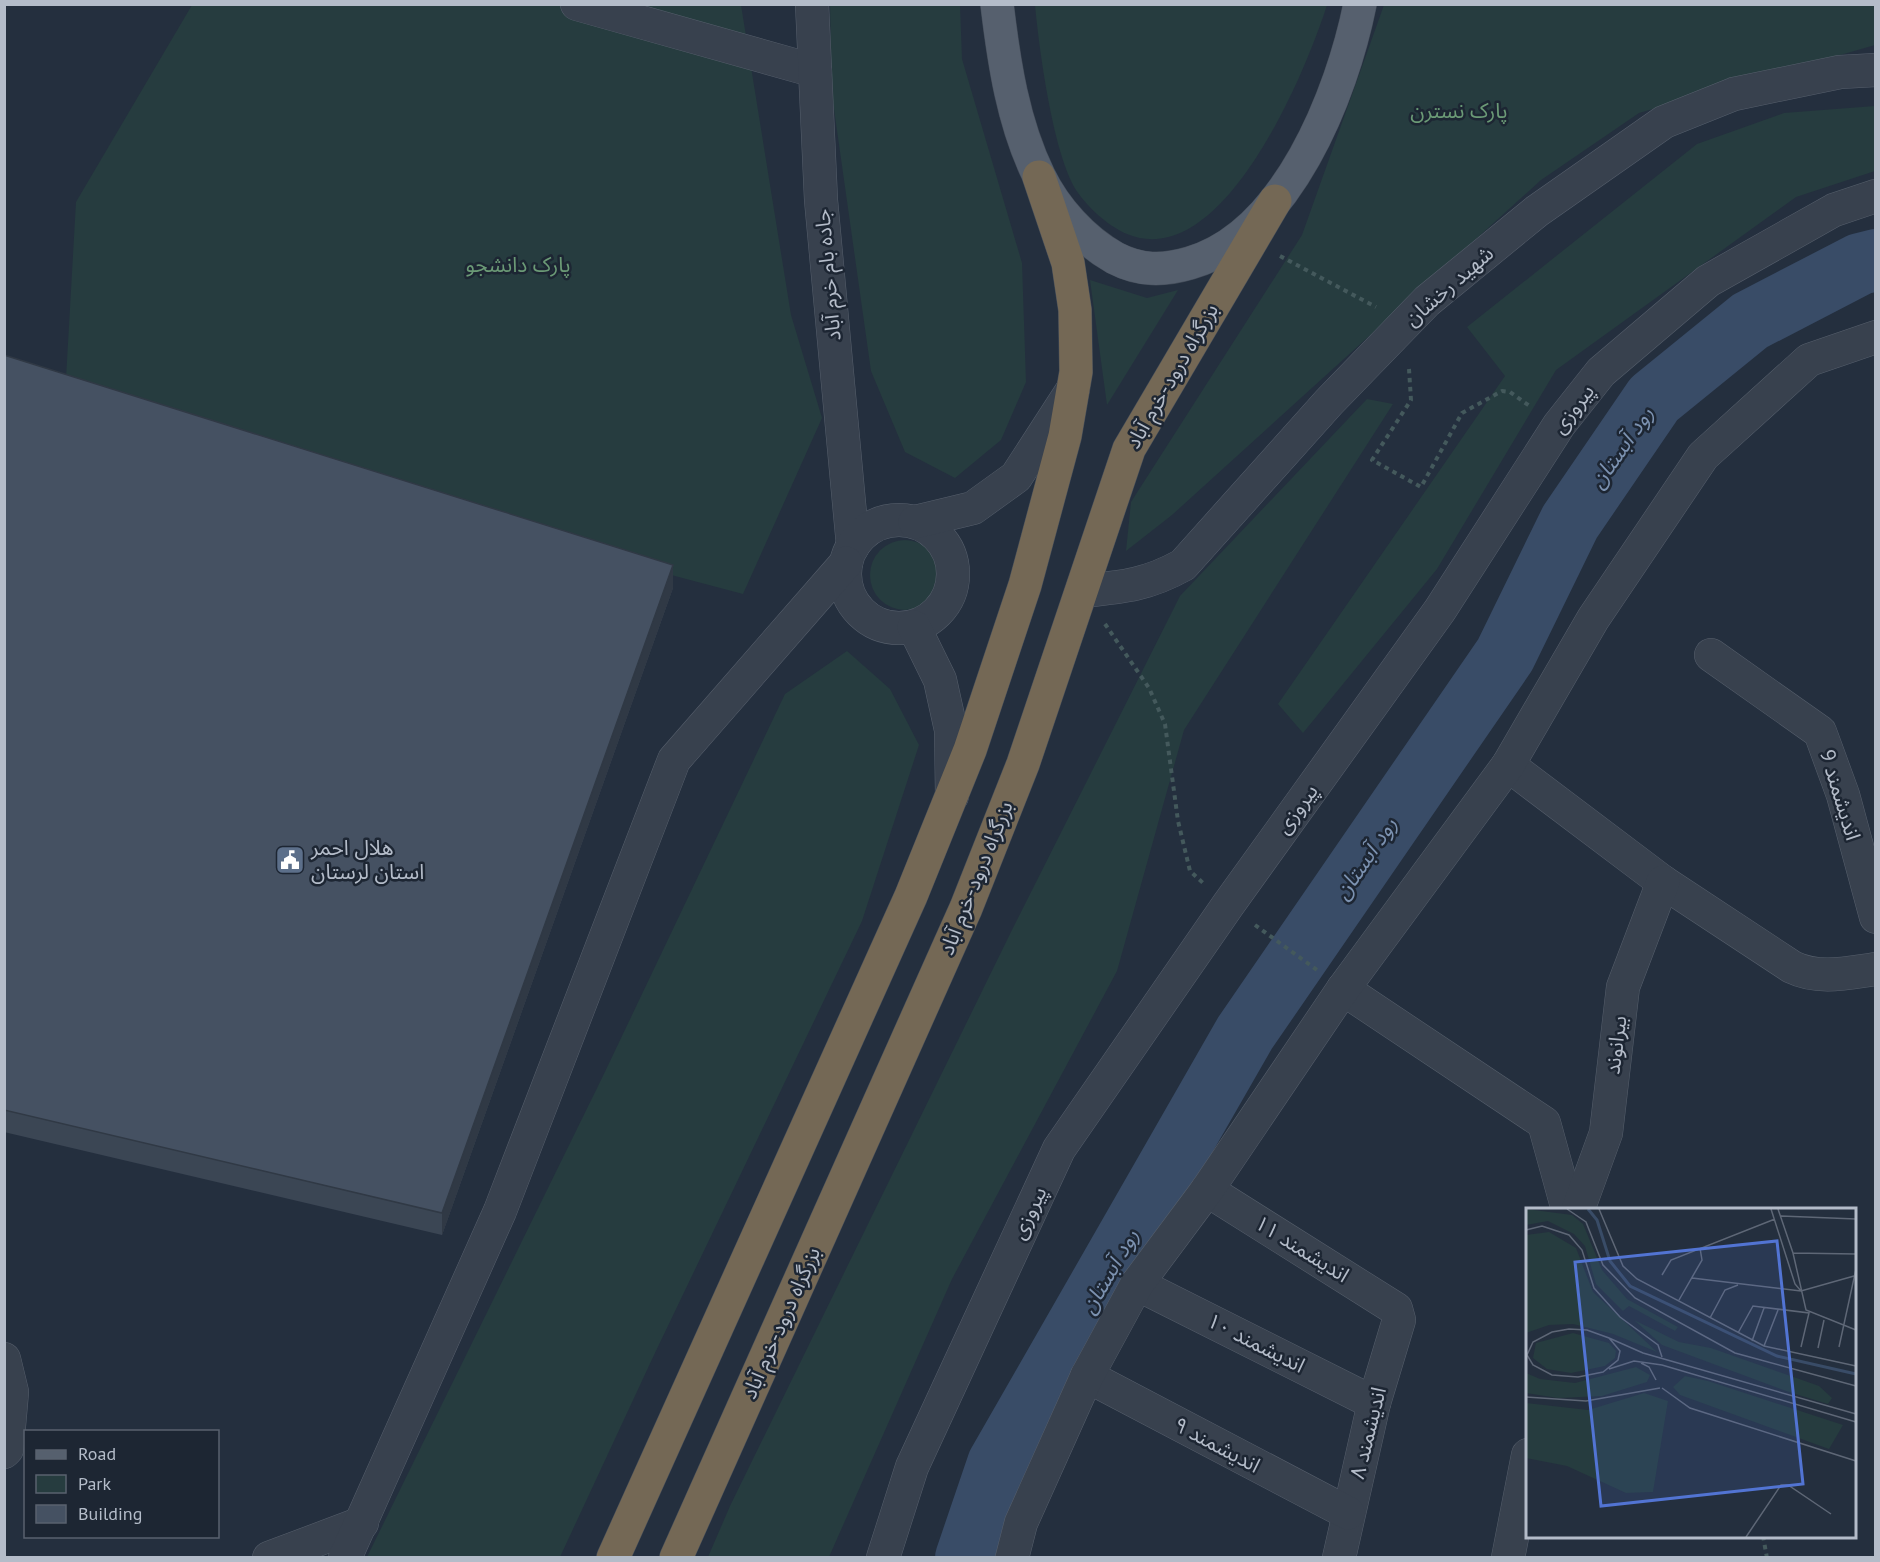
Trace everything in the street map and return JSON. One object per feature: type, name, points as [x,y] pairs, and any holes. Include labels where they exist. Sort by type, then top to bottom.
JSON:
[{"type":"highway","points":[[613,1557],[907,907],[970,750],[1025,585],[1065,436],[1076,372],[1075,310],[1068,263],[1039,177]]},
{"type":"highway","name":"بزرگراه درود-خرم آباد","points":[[676,1557],[966,908],[1023,764],[1129,449],[1275,201]]},
{"type":"main road","points":[[997,4],[1009,84],[1019,123],[1039,177],[1066,217],[1098,248],[1131,266],[1167,270],[1203,259],[1240,236],[1275,201],[1306,154],[1333,98],[1353,36],[1360,4]]},
{"type":"street","points":[[577,4],[815,71]]},
{"type":"street","name":"جاده بام خرم آباد","points":[[812,4],[821,200],[850,554]]},
{"type":"street","name":"شهید رخشان","points":[[1083,591],[1123,587],[1157,579],[1182,565],[1329,402],[1427,301],[1537,212],[1664,122],[1734,94],[1840,72],[1875,70]]},
{"type":"street","name":"پیروزی","points":[[883,1557],[912,1467],[1059,1149],[1228,905],[1440,610],[1559,425],[1601,372],[1708,282],[1834,210],[1875,196]]},
{"type":"street","points":[[1012,1557],[1021,1523],[1087,1376],[1137,1284],[1207,1190],[1343,988],[1508,765],[1593,619],[1703,456],[1809,360],[1875,337]]},
{"type":"street","points":[[915,522],[973,508],[1016,477],[1073,388]]},
{"type":"street","points":[[345,1557],[500,1210],[674,760],[850,554],[865,532],[881,523],[898,520],[915,522],[930,529],[943,541],[951,556],[954,573],[951,590],[943,606],[930,619],[914,627],[896,628],[877,624],[863,614],[851,599],[846,582],[850,554]]},
{"type":"street","points":[[914,627],[940,680],[951,730],[952,796]]},
{"type":"street","name":"اندیشمند 9","points":[[1711,655],[1820,732],[1843,795],[1875,917]]},
{"type":"street","points":[[1508,765],[1663,882],[1805,973],[1826,975],[1875,969]]},
{"type":"street","name":"بیرانوند","points":[[1578,1208],[1606,1133],[1623,987],[1663,882]]},
{"type":"street","points":[[1343,988],[1544,1123],[1568,1208]]},
{"type":"street","name":"اندیشمند ۱۱","points":[[1207,1190],[1396,1310]]},
{"type":"street","name":"اندیشمند ۱۰","points":[[1137,1284],[1374,1403]]},
{"type":"street","name":"اندیشمند ۸","points":[[1339,1557],[1374,1403],[1399,1320],[1396,1310]]},
{"type":"street","points":[[4,1359],[12,1392],[7,1449],[4,1452]]},
{"type":"street","name":"اندیشمند ۹","points":[[1087,1376],[1348,1513]]},
{"type":"street","points":[[1508,1557],[1526,1460]]},
{"type":"street","points":[[268,1557],[362,1523]]},
{"type":"path","points":[[1252,241],[1406,323],[1411,400],[1371,460],[1421,487],[1462,413],[1502,392],[1510,392]]},
{"type":"path","points":[[1083,591],[1149,688],[1165,724],[1178,821],[1190,871],[1228,905],[1343,988]]},
{"type":"path","points":[[1763,1538],[1767,1557]]},
{"type":"green space","points":[[1035,4],[1327,5],[1300,74],[1280,117],[1255,159],[1227,197],[1196,224],[1162,238],[1127,234],[1120,231],[1099,216],[1076,190],[1060,152],[1048,101]]},
{"type":"green space","name":"پارک دانشجو","points":[[192,5],[741,5],[791,315],[822,418],[743,594],[64,414],[76,202]]},
{"type":"green space","points":[[830,5],[960,5],[962,59],[1022,263],[1026,382],[1001,440],[955,478],[905,452],[871,371],[832,95]]},
{"type":"green space","name":"پارک نسترن","points":[[1384,5],[1875,5],[1875,45],[1639,113],[1541,180],[1172,515],[1126,551],[1131,502],[1302,235]]},
{"type":"green space","points":[[1875,106],[1875,171],[1796,197],[1556,370],[1437,569],[1303,733],[1278,704],[1505,376],[1467,327],[1697,144],[1784,113]]},
{"type":"green space","points":[[1090,280],[1147,298],[1178,290],[1107,405]]},
{"type":"green space","points":[[1367,399],[1393,404],[1184,730],[1117,971],[952,1279],[829,1557],[708,1557],[730,1506],[1010,934],[1180,596]]},
{"type":"green space","points":[[905,540],[918,543],[930,550],[937,562],[940,575],[937,588],[930,600],[918,607],[905,610],[892,607],[880,600],[873,588],[870,575],[873,562],[880,550],[892,543]]},
{"type":"green space","points":[[847,651],[890,689],[919,745],[862,921],[560,1557],[367,1557],[602,1078],[785,694]]},
{"type":"building","name":"هلال احمر استان لرستان","points":[[4,355],[673,565],[442,1213],[4,1110]]},
{"type":"waterway","name":"رود آبستان","points":[[966,1558],[998,1464],[1245,1033],[1505,655],[1570,522],[1654,399],[1750,321],[1860,264],[1876,260]]},
{"type":"place","name":"هلال احمر استان لرستان","points":[[290,860]]}]
